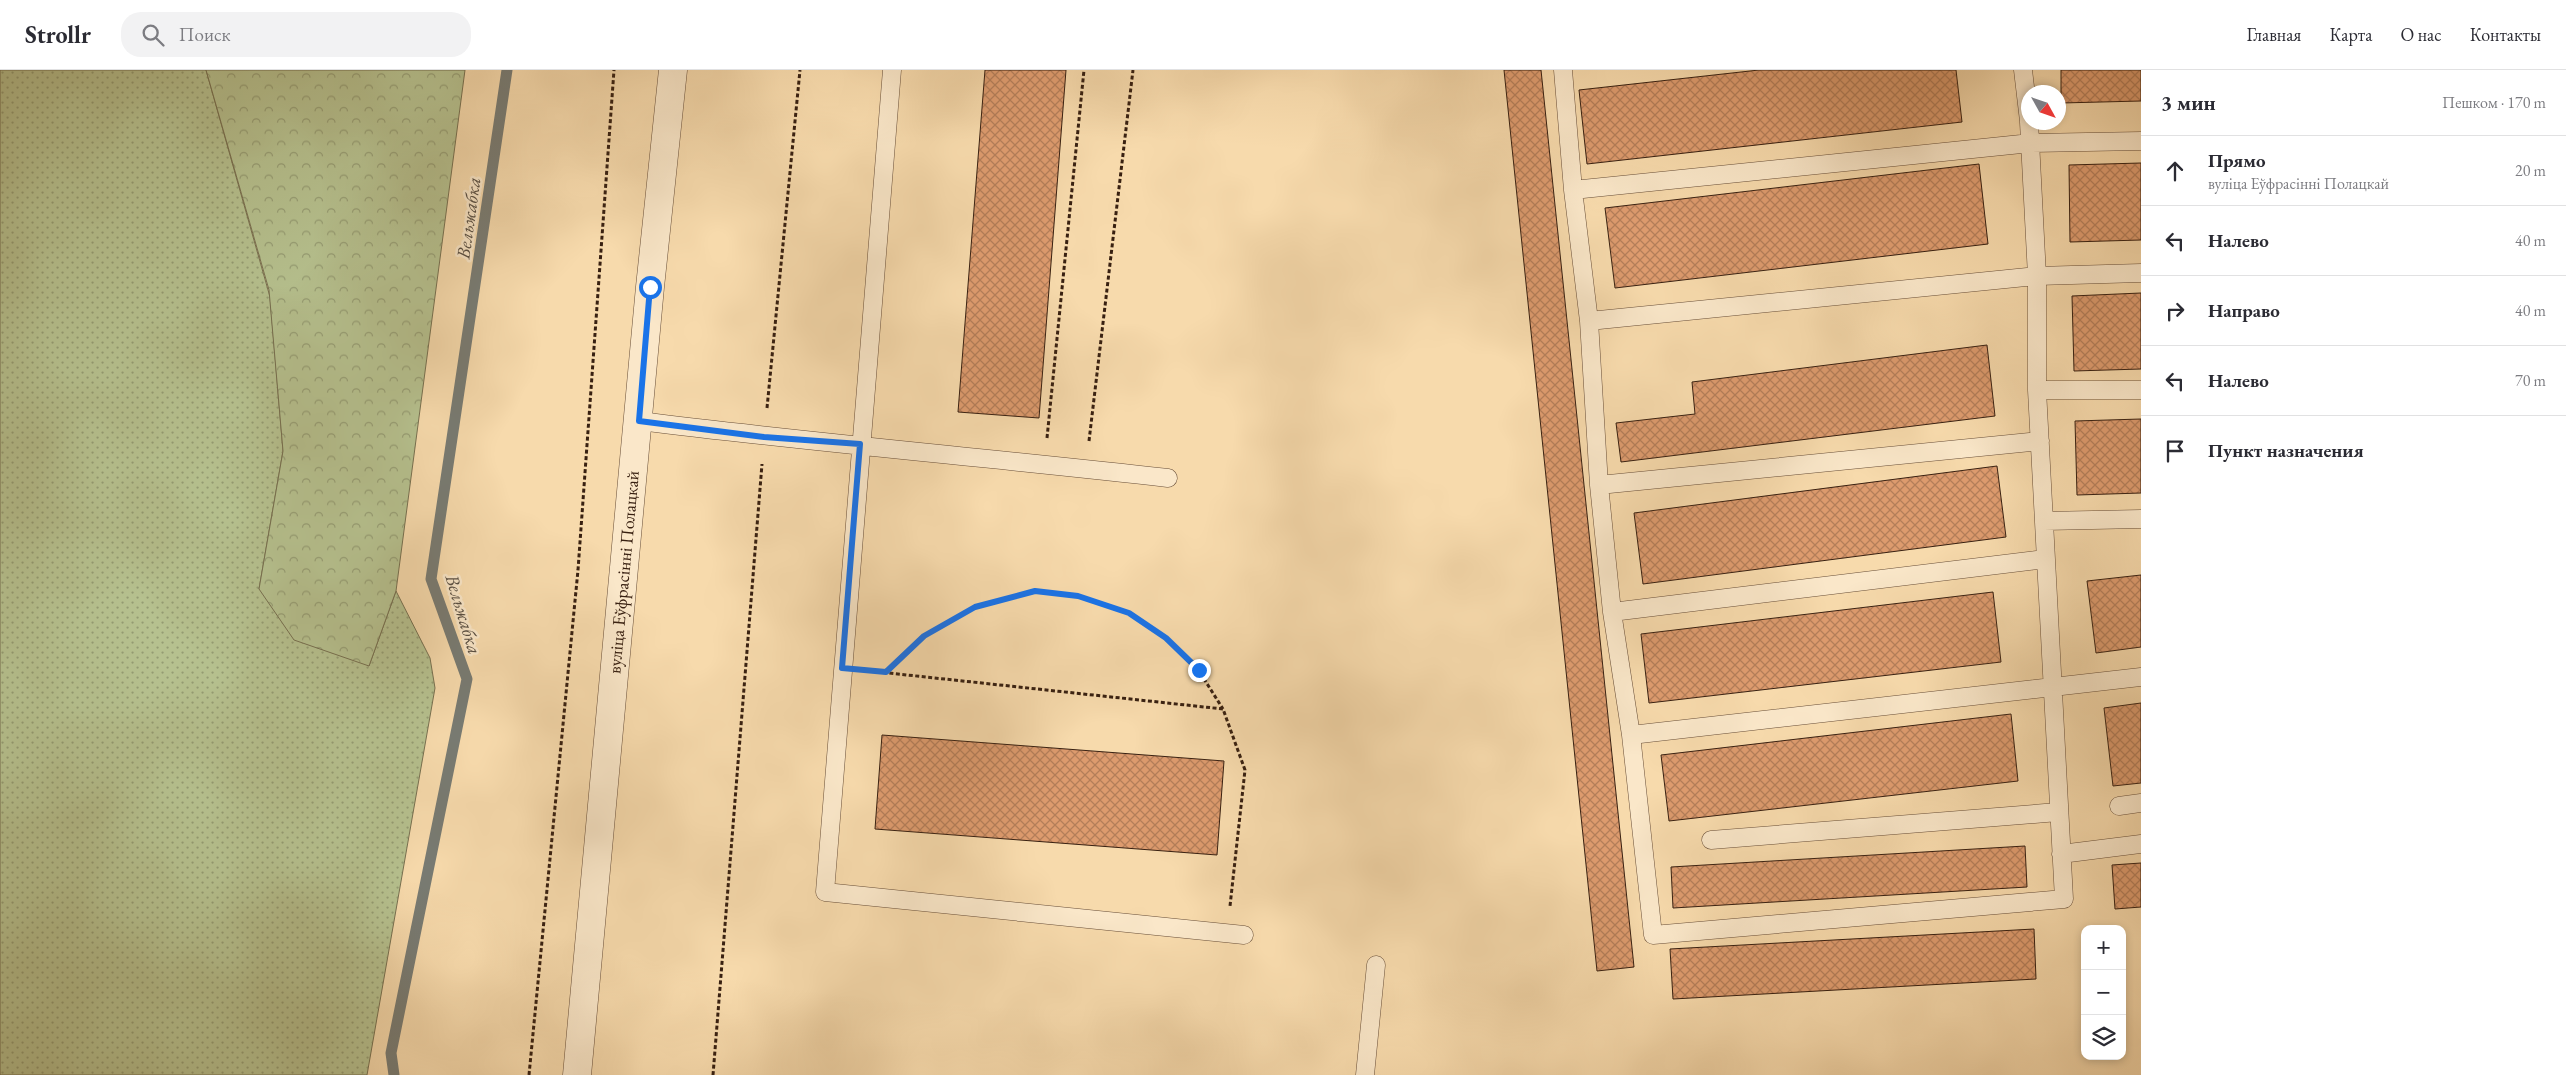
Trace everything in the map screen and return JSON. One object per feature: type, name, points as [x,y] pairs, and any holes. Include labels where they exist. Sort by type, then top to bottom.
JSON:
[{"type":"street","name":"вуліца Еўфрасінні Полацкай","points":[[577,1075],[650,287],[673,70]]},
{"type":"lane","points":[[892,70],[860,444],[825,892],[1244,936]]},
{"type":"lane","points":[[1563,70],[1573,190],[1589,321],[1599,485],[1612,612],[1631,735],[1653,935],[2064,899],[2051,688],[2037,390],[2037,276],[2030,130]]},
{"type":"lane","points":[[2023,70],[2025,85]]},
{"type":"lane","points":[[1573,190],[2031,143],[2141,141]]},
{"type":"lane","points":[[1589,321],[2037,276],[2141,273]]},
{"type":"lane","points":[[2037,390],[2141,390]]},
{"type":"lane","points":[[639,421],[764,437],[860,444],[1168,478]]},
{"type":"lane","points":[[1599,485],[2040,442]]},
{"type":"lane","points":[[2044,521],[2141,519]]},
{"type":"lane","points":[[1612,612],[2045,559]]},
{"type":"lane","points":[[1631,735],[2141,677]]},
{"type":"lane","points":[[2119,806],[2141,803]]},
{"type":"lane","points":[[1711,840],[2058,812]]},
{"type":"lane","points":[[2061,854],[2141,844]]},
{"type":"lane","points":[[1365,1075],[1376,965]]},
{"type":"path","points":[[529,1075],[578,570],[614,70]]},
{"type":"path","points":[[713,1075],[764,437],[800,70]]},
{"type":"path","points":[[1045,464],[1084,70]]},
{"type":"path","points":[[1085,469],[1133,70]]},
{"type":"path","points":[[886,672],[924,636],[975,607],[1035,591],[1078,596],[1129,613],[1166,638],[1199,670],[1223,709],[1245,770],[1226,934]]},
{"type":"path","points":[[842,668],[1223,709]]},
{"type":"green space","points":[[0,70],[206,70],[270,297],[283,451],[259,589],[369,666],[396,591],[430,658],[435,688],[367,1075],[0,1075]]},
{"type":"green space","points":[[206,70],[465,70],[396,591],[369,666],[294,640],[259,589],[283,451],[269,290]]},
{"type":"building","points":[[985,70],[1066,70],[1039,418],[958,412]]},
{"type":"building","points":[[1504,70],[1541,70],[1634,967],[1597,971]]},
{"type":"building","points":[[1759,70],[1956,70],[1962,122],[1587,164],[1579,90]]},
{"type":"building","points":[[2061,70],[2141,70],[2141,101],[2066,103],[2066,85],[2061,85]]},
{"type":"building","points":[[2141,163],[2141,240],[2070,242],[2069,165]]},
{"type":"building","points":[[1979,164],[1988,244],[1615,288],[1605,208]]},
{"type":"building","points":[[2141,293],[2141,369],[2074,371],[2072,296]]},
{"type":"building","points":[[1987,345],[1995,416],[1621,462],[1616,423],[1695,414],[1692,382]]},
{"type":"building","points":[[2141,419],[2141,493],[2077,495],[2075,421]]},
{"type":"building","points":[[1997,466],[2006,537],[1643,584],[1634,513]]},
{"type":"building","points":[[2141,575],[2141,647],[2096,653],[2087,581]]},
{"type":"building","points":[[1993,592],[2001,662],[1649,703],[1641,634]]},
{"type":"building","points":[[2141,703],[2141,783],[2113,786],[2104,708]]},
{"type":"building","points":[[2011,714],[2018,781],[1669,821],[1661,755]]},
{"type":"building","points":[[882,735],[1224,761],[1217,855],[875,829]]},
{"type":"building","points":[[2025,846],[2027,887],[1673,908],[1671,867]]},
{"type":"building","points":[[2141,863],[2141,907],[2115,909],[2112,865]]},
{"type":"building","points":[[2034,929],[2036,979],[1673,999],[1670,949]]},
{"type":"waterway","name":"Вельжабка","points":[[394,1075],[391,1053],[467,679],[431,579],[507,70]]},
{"type":"route","points":[[650,287],[639,421],[764,437],[860,444],[842,668],[886,672],[924,636],[975,607],[1035,591],[1078,596],[1129,613],[1166,638],[1199,670]]}]
